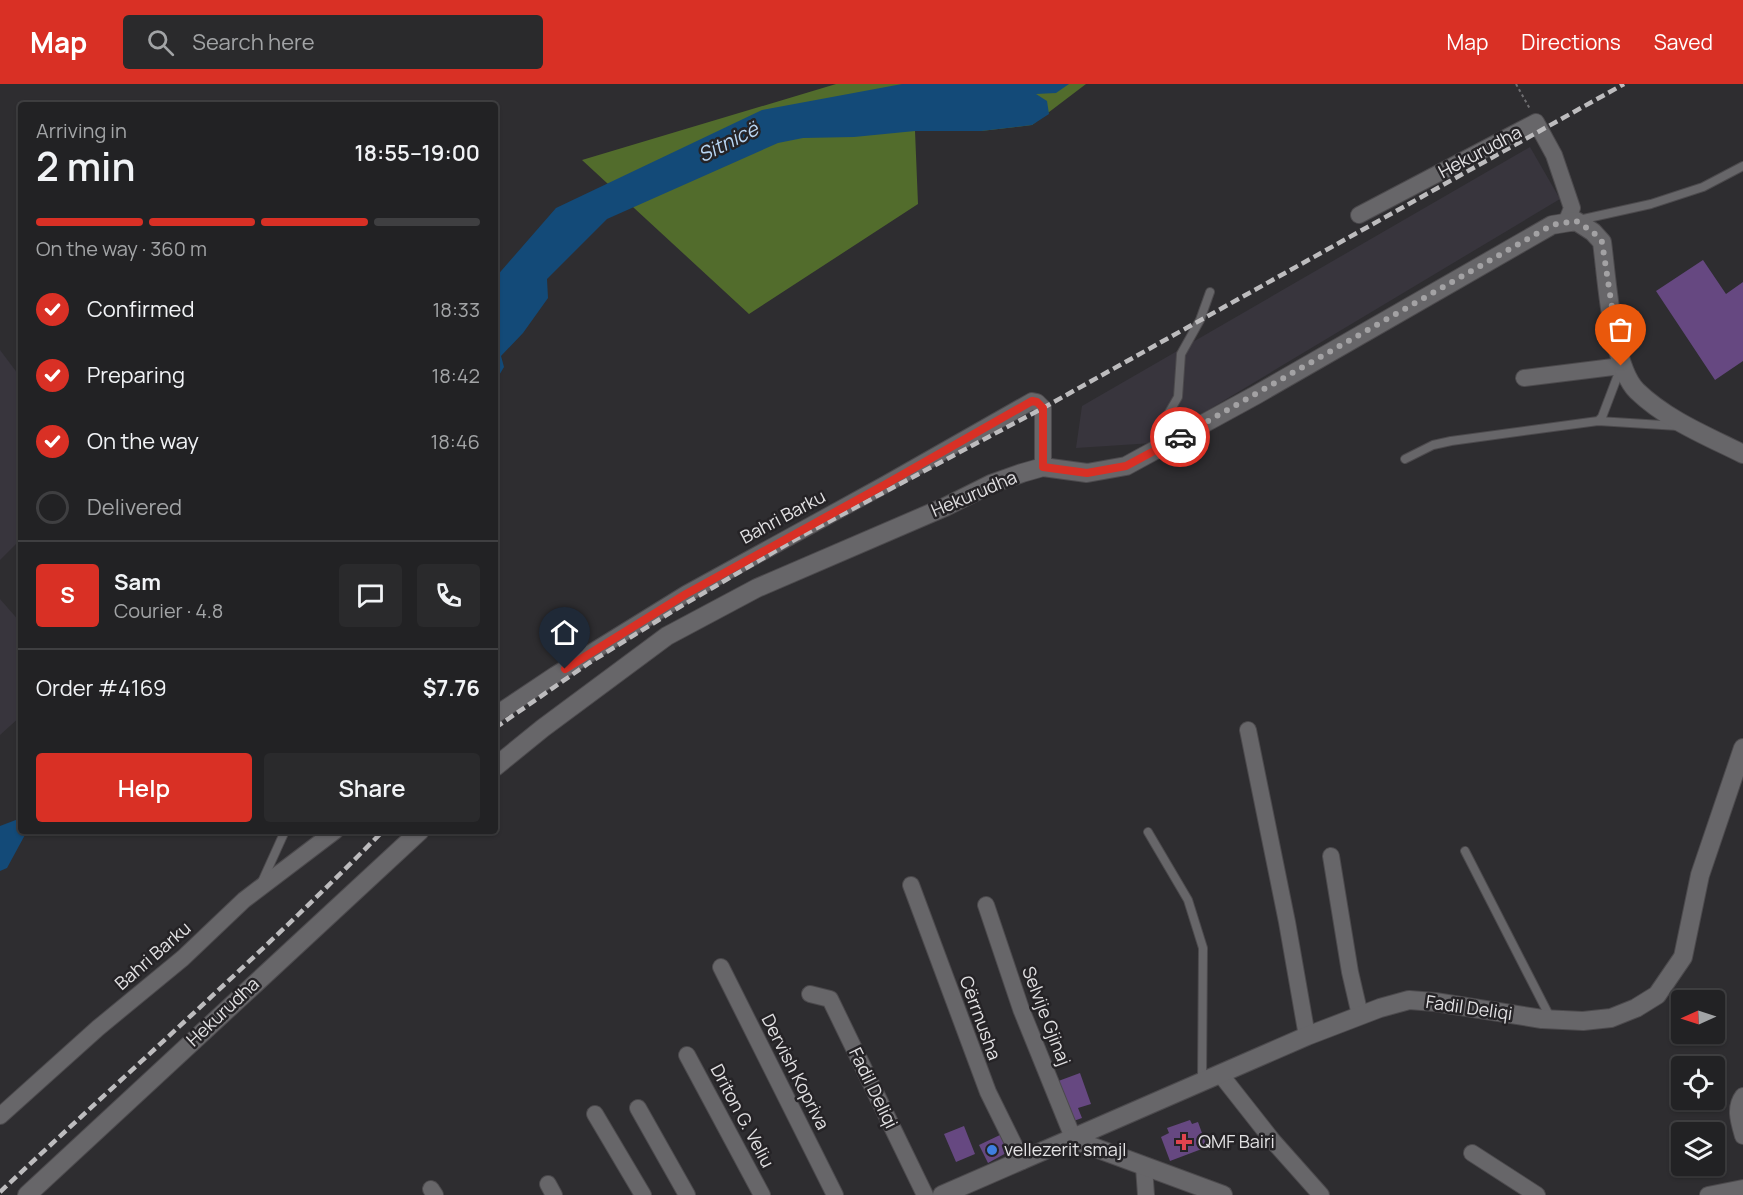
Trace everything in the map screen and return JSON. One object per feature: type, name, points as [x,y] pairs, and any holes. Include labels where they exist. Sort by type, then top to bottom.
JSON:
[{"type":"main road","points":[[1571,222],[1593,232],[1602,242],[1621,366],[1636,390],[1668,415],[1743,454]]},
{"type":"main road","name":"Hekurudha","points":[[498,765],[543,728],[667,636],[757,588],[945,507],[991,484],[1043,467],[1087,473],[1126,466],[1552,225],[1571,222]]},
{"type":"main road","name":"Fadil Deliqi","points":[[942,1195],[1074,1140],[1307,1036],[1360,1015],[1409,1000],[1551,1019],[1583,1021],[1611,1018],[1636,1008],[1657,995],[1674,974],[1683,957],[1700,875],[1743,748]]},
{"type":"main road","name":"Hekurudha","points":[[27,1195],[417,834]]},
{"type":"main road","points":[[1074,1140],[1223,1195]]},
{"type":"street","name":"Hekurudha","points":[[1359,215],[1536,122],[1554,155],[1572,207],[1571,222]]},
{"type":"street","points":[[1524,378],[1621,366]]},
{"type":"street","name":"Bahri Barku","points":[[498,713],[686,594],[1032,401],[1037,402],[1043,408],[1043,467]]},
{"type":"street","points":[[1248,730],[1287,922],[1307,1036]]},
{"type":"street","name":"Bahri Barku","points":[[0,1116],[258,889],[331,834]]},
{"type":"street","points":[[1331,855],[1350,972],[1360,1015]]},
{"type":"street","name":"Cërrnusha","points":[[911,885],[983,1082],[1022,1161]]},
{"type":"street","name":"Selvije Gjinaj","points":[[986,905],[1021,1009],[1074,1140]]},
{"type":"street","name":"Dervish Kopriva","points":[[721,967],[835,1195]]},
{"type":"street","name":"Fadil Deliqi","points":[[810,994],[830,999],[926,1195]]},
{"type":"street","name":"Driton G. Veliu","points":[[687,1055],[762,1195]]},
{"type":"street","points":[[1221,1075],[1273,1141],[1321,1195]]},
{"type":"street","points":[[1743,1096],[1738,1102],[1738,1120],[1743,1136]]},
{"type":"street","points":[[639,1108],[687,1195]]},
{"type":"street","points":[[594,1114],[643,1195]]},
{"type":"street","points":[[1472,1153],[1537,1195]]},
{"type":"street","points":[[1144,1167],[1146,1195]]},
{"type":"street","points":[[1708,1195],[1743,1188]]},
{"type":"lane","points":[[1571,222],[1650,204],[1703,187],[1743,166]]},
{"type":"lane","points":[[1164,446],[1157,433],[1178,397],[1181,354],[1200,320],[1210,292]]},
{"type":"lane","points":[[1598,421],[1602,417],[1621,366]]},
{"type":"lane","points":[[1405,459],[1424,448],[1450,441],[1598,421],[1691,427]]},
{"type":"lane","points":[[1148,832],[1188,900],[1203,948],[1202,1083]]},
{"type":"lane","points":[[258,889],[284,834]]},
{"type":"lane","points":[[1465,851],[1551,1019]]},
{"type":"path","points":[[1516,84],[1536,122]]},
{"type":"shaded area","points":[[1530,147],[1560,199],[1153,443],[1076,448],[1082,406]]},
{"type":"shaded area","points":[[0,350],[18,374],[18,542],[0,560]]},
{"type":"shaded area","points":[[0,599],[18,620],[18,719],[0,735]]},
{"type":"green space","points":[[836,84],[1086,84],[1032,125],[981,131],[915,131],[918,204],[749,314],[582,160]]},
{"type":"water","name":"Sitnicë","points":[[902,84],[1069,84],[1056,93],[1036,94],[1047,101],[1049,114],[1032,125],[981,131],[915,131],[854,137],[803,138],[778,143],[607,219],[547,279],[548,298],[523,333],[501,356],[504,367],[498,377],[498,275],[556,208],[762,110]]},
{"type":"water","points":[[18,819],[18,834],[25,834],[7,868],[0,871],[0,826]]},
{"type":"building","points":[[1703,260],[1726,294],[1743,282],[1743,361],[1715,380],[1656,291]]},
{"type":"building","points":[[1080,1073],[1091,1104],[1078,1108],[1082,1118],[1068,1123],[1053,1083]]},
{"type":"building","name":"QMF Bairi","points":[[1190,1120],[1192,1124],[1198,1122],[1207,1147],[1170,1161],[1161,1137],[1169,1133],[1167,1128]]},
{"type":"building","points":[[964,1126],[975,1154],[956,1162],[944,1134]]},
{"type":"building","points":[[1000,1135],[1008,1152],[988,1163],[979,1145]]},
{"type":"railway","points":[[498,726],[589,663],[796,539],[1043,408],[1624,84]]},
{"type":"railway","points":[[0,1192],[242,969],[380,834]]},
{"type":"way so far","points":[[1180,437],[1552,225],[1576,221],[1593,232],[1602,242],[1621,366]]},
{"type":"place","name":"QMF Bairi","points":[[1184,1142]]},
{"type":"place","name":"vellezerit smajl","points":[[992,1150]]},
{"type":"route","points":[[565,669],[754,554],[886,484],[1032,401],[1037,402],[1043,408],[1043,467],[1087,473],[1126,466],[1180,437]]}]
